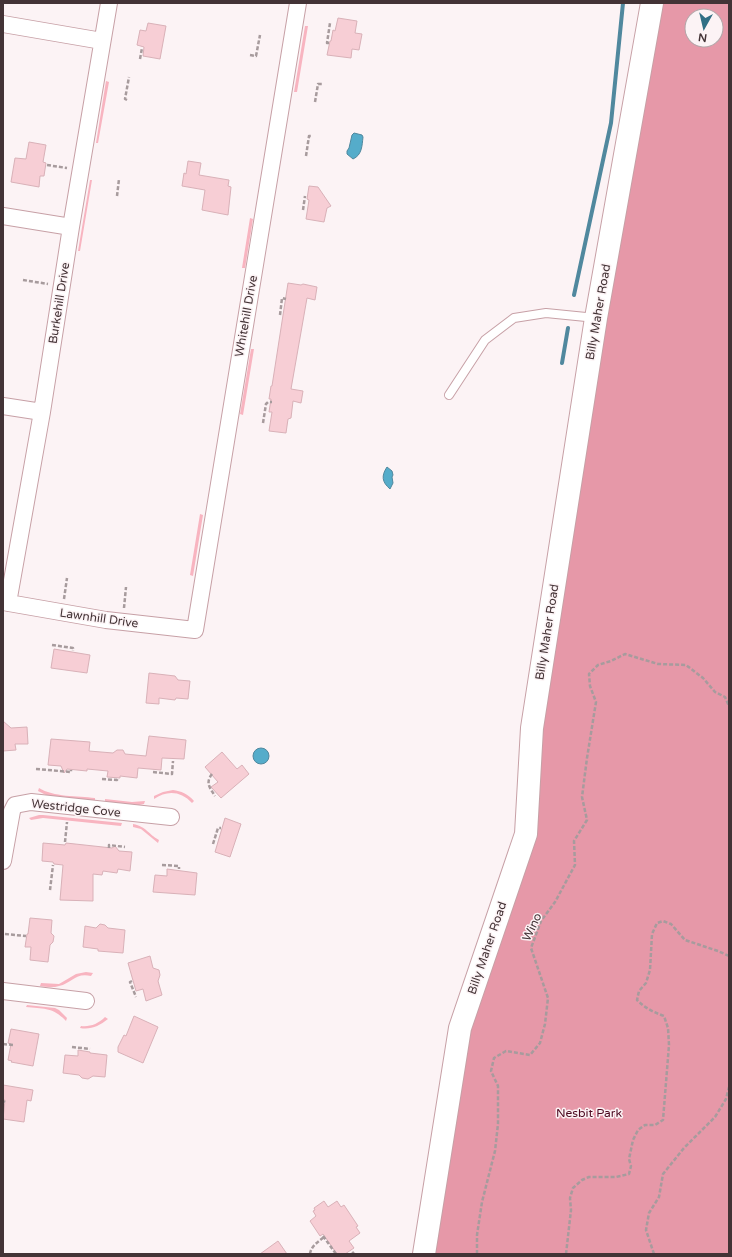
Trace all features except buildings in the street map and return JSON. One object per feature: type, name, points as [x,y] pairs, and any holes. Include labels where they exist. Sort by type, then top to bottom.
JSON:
[{"type":"main road","name":"Billy Maher Road","points":[[424,1254],[460,1028],[526,834],[532,728],[596,318],[652,3]]},
{"type":"street","name":"Burkehill Drive","points":[[6,603],[42,412],[109,3]]},
{"type":"street","name":"Whitehill Drive","points":[[195,630],[298,3]]},
{"type":"street","points":[[3,24],[102,40]]},
{"type":"street","points":[[3,216],[71,228]]},
{"type":"street","points":[[3,406],[42,412]]},
{"type":"street","name":"Lawnhill Drive","points":[[6,603],[106,620],[195,630]]},
{"type":"street","name":"Westridge Cove","points":[[3,861],[12,811],[15,805],[31,802],[171,817]]},
{"type":"street","points":[[3,991],[86,1001]]},
{"type":"lane","points":[[449,395],[485,340],[514,318],[546,313],[596,318]]},
{"type":"path","points":[[329,43],[327,43],[330,23]]},
{"type":"path","points":[[250,55],[256,56],[260,35]]},
{"type":"path","points":[[140,59],[142,48]]},
{"type":"path","points":[[127,100],[125,99],[129,77]]},
{"type":"path","points":[[315,102],[318,84],[322,84]]},
{"type":"path","points":[[306,156],[309,136],[311,136]]},
{"type":"path","points":[[47,164],[67,168]]},
{"type":"path","points":[[117,196],[119,179]]},
{"type":"path","points":[[302,210],[305,196]]},
{"type":"path","points":[[24,280],[48,284]]},
{"type":"path","points":[[280,315],[282,298],[286,299]]},
{"type":"path","points":[[263,423],[266,404],[268,402],[272,402]]},
{"type":"path","points":[[64,599],[67,578]]},
{"type":"path","points":[[124,608],[126,587]]},
{"type":"path","points":[[52,645],[73,648],[73,651]]},
{"type":"path","name":"Wino","points":[[476,1254],[482,1202],[495,1151],[498,1124],[498,1086],[491,1071],[494,1058],[506,1051],[530,1055],[540,1043],[546,1024],[548,998],[531,948],[541,921],[555,902],[575,865],[574,841],[587,820],[582,797],[596,702],[590,686],[589,674],[598,665],[611,661],[625,654],[658,664],[686,665],[703,678],[715,692],[725,697],[729,706]]},
{"type":"path","points":[[152,772],[172,774],[173,761]]},
{"type":"path","points":[[36,769],[71,772],[71,770]]},
{"type":"path","points":[[212,774],[208,784],[215,796]]},
{"type":"path","points":[[102,779],[118,780],[118,778]]},
{"type":"path","points":[[65,842],[67,822]]},
{"type":"path","points":[[213,844],[218,828],[221,828]]},
{"type":"path","points":[[108,848],[109,845],[125,847]]},
{"type":"path","points":[[50,890],[53,865]]},
{"type":"path","points":[[162,865],[179,866],[179,869]]},
{"type":"path","points":[[566,1254],[571,1210],[570,1198],[573,1188],[582,1180],[590,1177],[616,1177],[629,1174],[632,1166],[629,1159],[633,1140],[638,1130],[645,1125],[655,1125],[663,1120],[669,1045],[668,1028],[664,1016],[643,1006],[638,1000],[639,991],[646,983],[650,970],[652,934],[657,923],[664,921],[671,924],[685,940],[729,956]]},
{"type":"path","points":[[6,934],[26,936]]},
{"type":"path","points":[[132,981],[130,982],[136,997]]},
{"type":"path","points":[[3,1044],[12,1045]]},
{"type":"path","points":[[72,1047],[90,1049]]},
{"type":"path","points":[[654,1254],[646,1230],[649,1213],[659,1197],[663,1174],[684,1148],[715,1117],[726,1099],[729,1087]]},
{"type":"path","points":[[310,1254],[312,1247],[324,1237],[336,1254]]},
{"type":"shaded area","points":[[305,26],[308,26],[297,92],[294,92]]},
{"type":"shaded area","points":[[106,81],[109,82],[98,143],[96,143]]},
{"type":"shaded area","points":[[90,180],[92,180],[80,251],[78,251]]},
{"type":"shaded area","points":[[250,218],[253,219],[245,268],[242,268]]},
{"type":"shaded area","points":[[251,349],[254,349],[243,415],[240,414]]},
{"type":"shaded area","points":[[200,514],[203,515],[193,576],[190,575]]},
{"type":"shaded area","points":[[39,788],[58,795],[95,798],[95,801],[48,796],[38,791]]},
{"type":"shaded area","points":[[173,790],[184,793],[194,801],[192,803],[183,796],[174,793],[164,794],[154,799],[154,796]]},
{"type":"shaded area","points":[[105,799],[132,802],[145,801],[144,804],[139,805],[105,802]]},
{"type":"shaded area","points":[[39,815],[122,823],[121,826],[43,818],[31,820],[29,818]]},
{"type":"shaded area","points":[[133,824],[138,825],[159,840],[158,843],[141,829],[133,827]]},
{"type":"shaded area","points":[[86,972],[93,973],[91,976],[82,975],[57,987],[40,986],[41,983],[59,984],[76,974]]},
{"type":"shaded area","points":[[27,1005],[55,1008],[67,1018],[66,1021],[57,1013],[43,1009],[26,1007]]},
{"type":"shaded area","points":[[105,1017],[108,1019],[98,1025],[91,1028],[80,1028],[81,1026],[88,1026],[100,1022]]},
{"type":"green space","name":"Nesbit Park","points":[[649,3],[729,3],[729,1254],[422,1254],[466,1010],[523,848],[542,700]]},
{"type":"water","points":[[354,133],[362,135],[363,137],[360,153],[353,159],[347,154],[347,151]]},
{"type":"water","points":[[387,467],[392,471],[393,475],[393,483],[390,489],[385,484],[383,479]]},
{"type":"water","points":[[258,748],[264,748],[269,753],[267,762],[264,764],[258,764],[253,759],[253,753]]},
{"type":"waterway","points":[[574,295],[611,123],[623,3]]},
{"type":"waterway","points":[[562,363],[568,328]]}]
